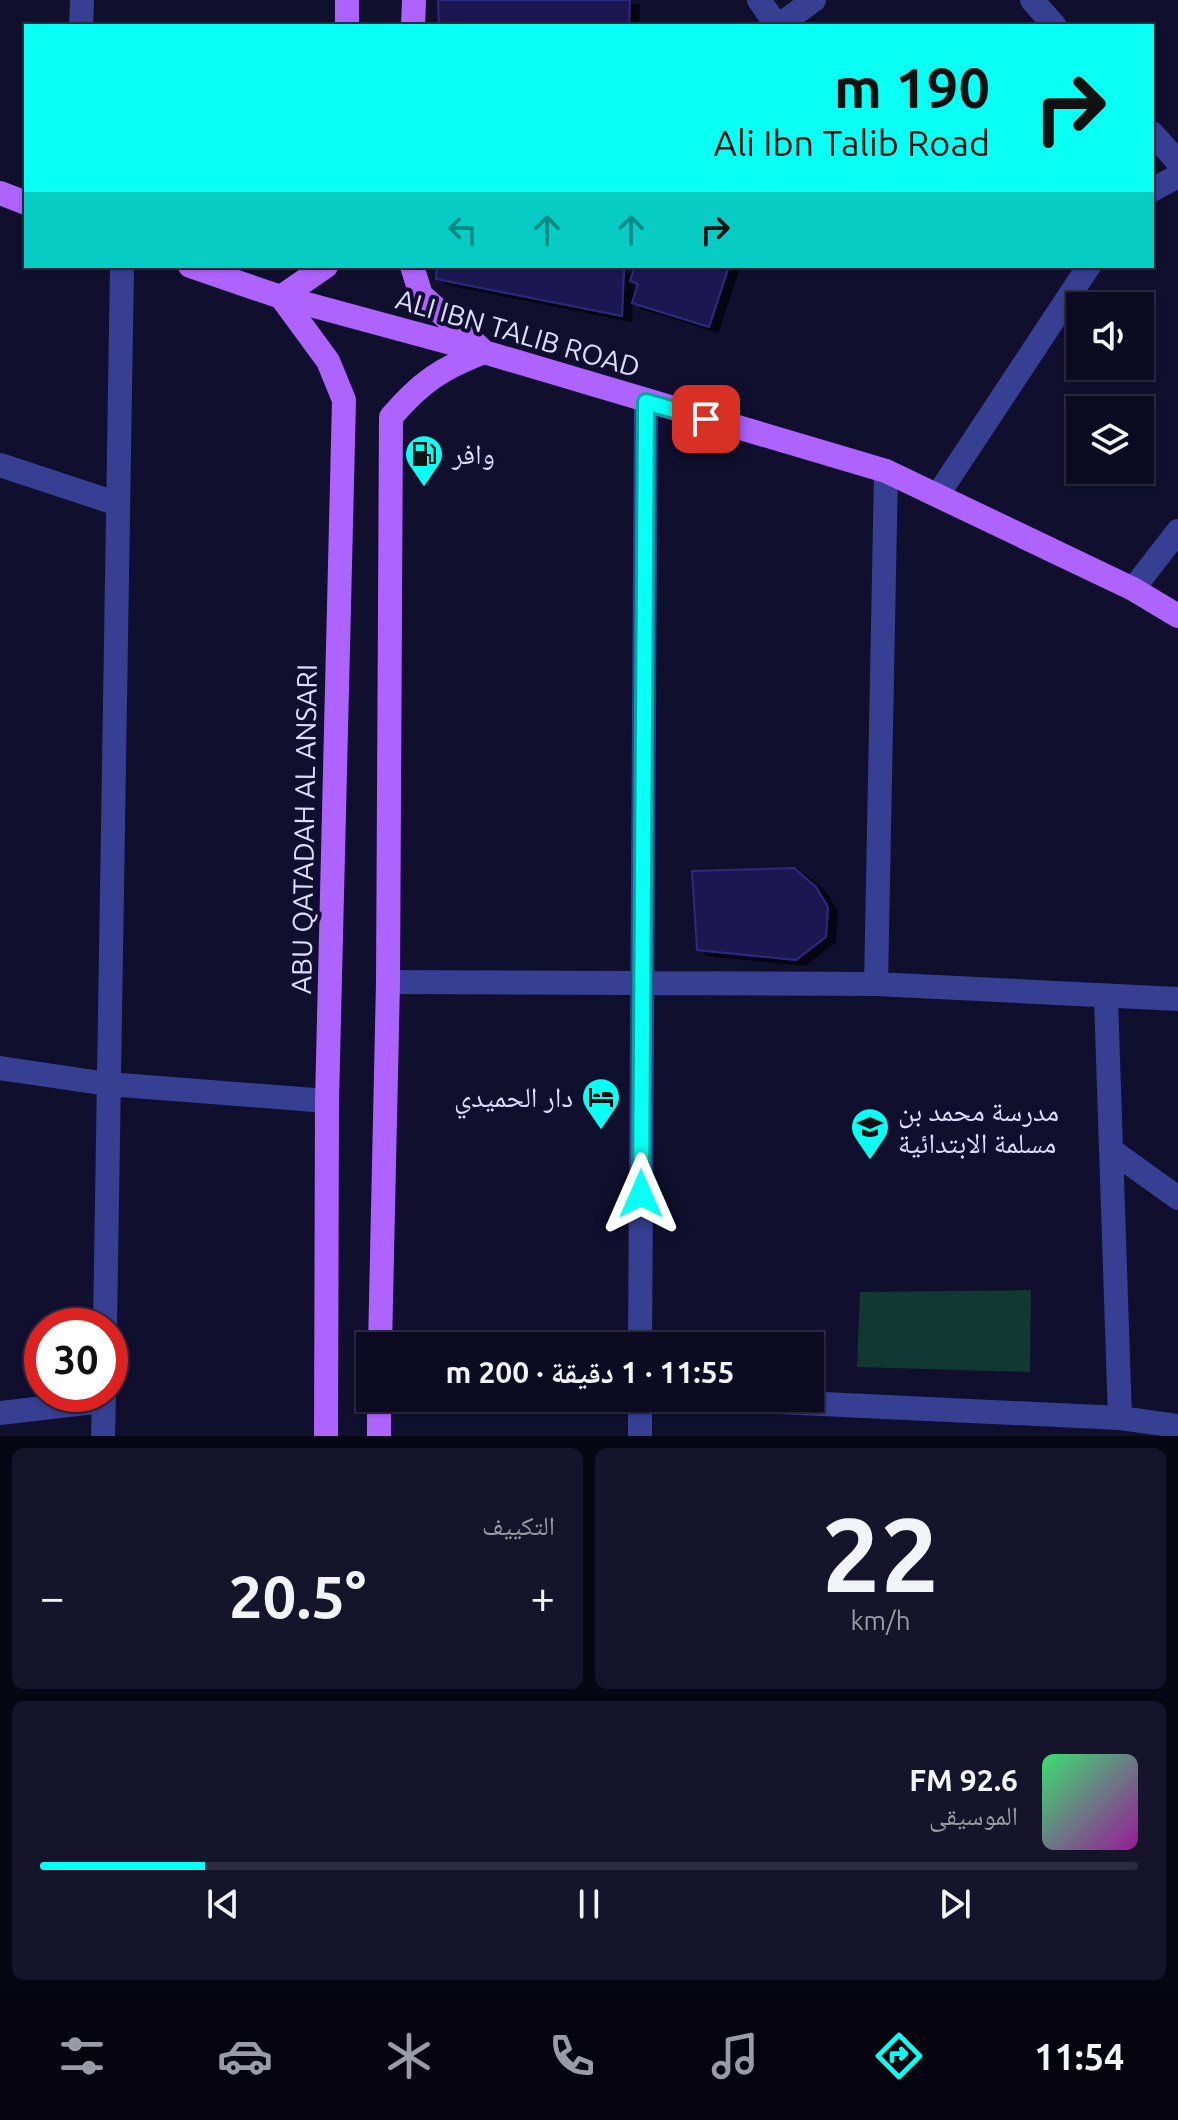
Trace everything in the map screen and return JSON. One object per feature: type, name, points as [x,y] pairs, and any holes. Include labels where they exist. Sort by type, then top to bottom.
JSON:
[{"type":"main road","points":[[347,0],[347,24]]},
{"type":"main road","points":[[413,24],[414,0]]},
{"type":"main road","points":[[0,193],[24,202]]},
{"type":"main road","name":"ALI IBN TALIB ROAD","points":[[196,268],[281,297],[484,352],[886,471],[939,493],[1133,589],[1178,616]]},
{"type":"main road","points":[[281,297],[323,268]]},
{"type":"main road","points":[[380,1332],[388,982],[391,417],[418,386],[452,364],[484,352],[421,295],[413,268]]},
{"type":"main road","name":"ABU QATADAH AL ANSARI","points":[[281,297],[328,361],[344,400],[327,1101],[326,1436]]},
{"type":"main road","points":[[379,1412],[379,1436]]},
{"type":"street","points":[[81,24],[82,0]]},
{"type":"street","points":[[759,0],[776,24]]},
{"type":"street","points":[[780,24],[814,0]]},
{"type":"street","points":[[1032,0],[1053,24]]},
{"type":"street","points":[[1154,135],[1178,162]]},
{"type":"street","points":[[1154,189],[1178,176]]},
{"type":"street","points":[[105,1308],[122,268]]},
{"type":"street","points":[[939,493],[1085,268]]},
{"type":"street","points":[[640,1332],[646,402]]},
{"type":"street","points":[[0,465],[118,504]]},
{"type":"street","points":[[876,984],[886,471]]},
{"type":"street","points":[[1133,589],[1178,531]]},
{"type":"street","points":[[388,982],[876,984],[1106,998],[1178,999]]},
{"type":"street","points":[[1106,998],[1120,1418]]},
{"type":"street","points":[[0,1068],[108,1084],[327,1101]]},
{"type":"street","points":[[1111,1150],[1178,1198]]},
{"type":"street","points":[[824,1404],[1120,1418],[1178,1426]]},
{"type":"street","points":[[0,1413],[24,1409]]},
{"type":"street","points":[[103,1436],[104,1412]]},
{"type":"street","points":[[640,1412],[640,1436]]},
{"type":"green space","points":[[1031,1290],[1030,1372],[857,1367],[860,1292]]},
{"type":"building","points":[[438,0],[630,0],[629,24],[439,24]]},
{"type":"building","points":[[437,268],[616,268],[624,270],[622,316],[436,279]]},
{"type":"building","points":[[634,268],[728,268],[709,327],[632,303],[638,284],[630,281]]},
{"type":"building","points":[[794,868],[816,887],[828,907],[826,937],[796,960],[697,950],[692,871]]},
{"type":"place","name":"وافر","points":[[424,488]]},
{"type":"place","name":"دار الحميدي","points":[[601,1131]]},
{"type":"place","name":"مدرسة محمد بن مسلمة الابتدائية","points":[[870,1161]]},
{"type":"route","points":[[641,1194],[646,402],[706,419]]}]
